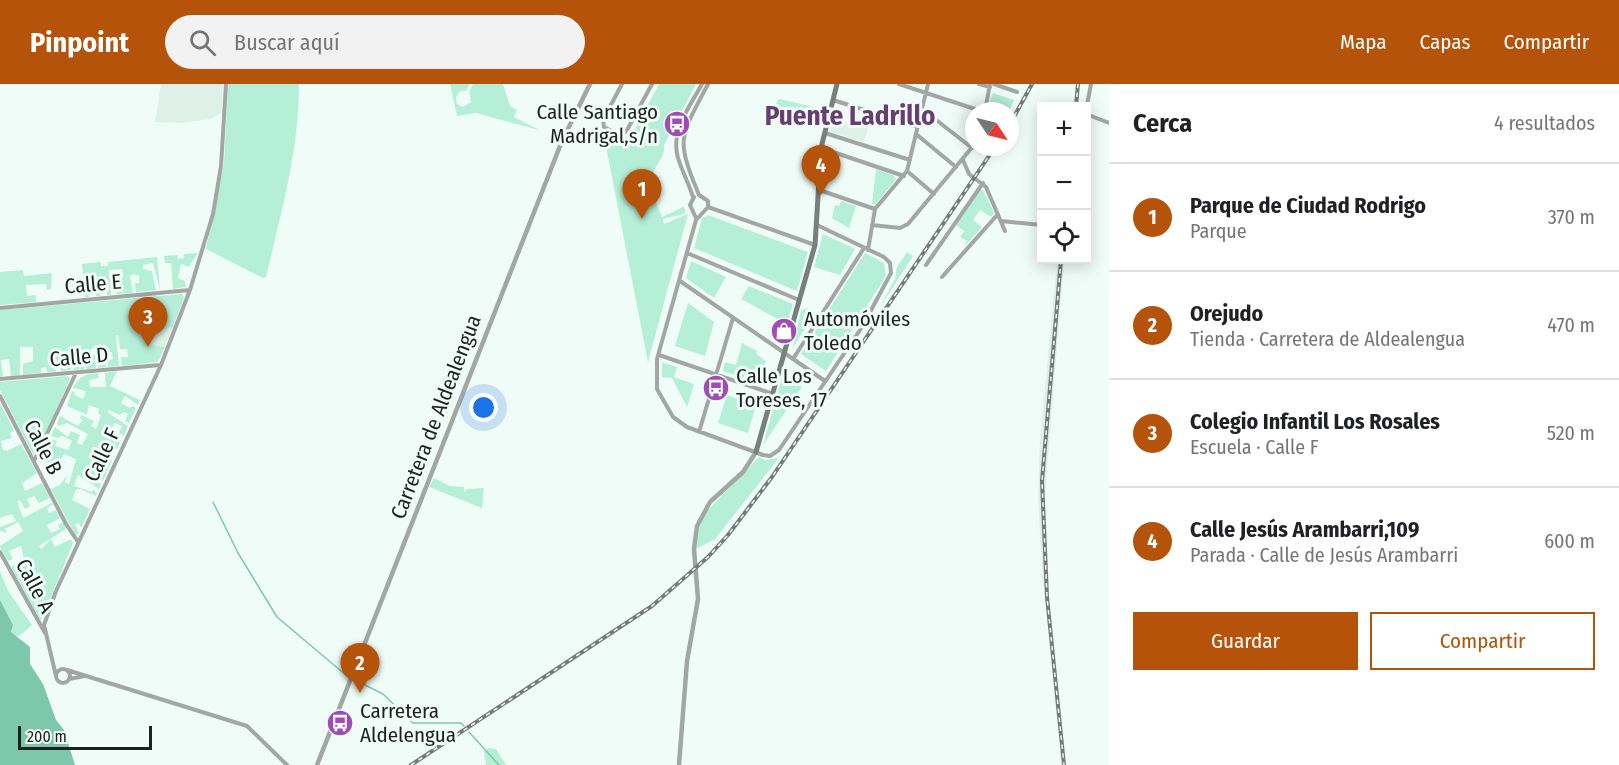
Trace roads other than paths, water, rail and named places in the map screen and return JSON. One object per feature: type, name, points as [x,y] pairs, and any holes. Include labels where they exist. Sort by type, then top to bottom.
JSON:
[{"type":"main road","points":[[756,452],[815,245],[820,148],[837,84]]},
{"type":"street","name":"Calle F","points":[[45,634],[44,625],[56,591],[161,365],[190,290],[213,214],[221,166],[226,84]]},
{"type":"street","name":"Carretera de Aldealengua","points":[[317,765],[562,141],[590,84]]},
{"type":"street","points":[[622,84],[603,120],[604,127],[620,135],[626,132],[652,84]]},
{"type":"street","points":[[693,197],[678,158],[677,138],[682,121],[702,84]]},
{"type":"street","points":[[708,84],[687,125],[683,138],[684,157],[699,195],[708,201],[708,207]]},
{"type":"street","points":[[899,84],[965,105]]},
{"type":"street","points":[[793,359],[866,249],[874,209],[905,174],[928,84]]},
{"type":"street","points":[[979,84],[1017,92]]},
{"type":"street","points":[[1088,102],[1091,84]]},
{"type":"street","points":[[986,102],[991,85]]},
{"type":"street","points":[[832,100],[918,127]]},
{"type":"street","points":[[921,108],[965,141]]},
{"type":"street","points":[[1091,114],[1109,123]]},
{"type":"street","points":[[823,132],[910,160]]},
{"type":"street","points":[[916,134],[956,167]]},
{"type":"street","points":[[820,148],[894,173],[905,174],[934,194]]},
{"type":"street","points":[[872,225],[904,227],[966,156]]},
{"type":"street","points":[[963,159],[969,174],[982,182],[1005,231]]},
{"type":"street","points":[[894,173],[899,182]]},
{"type":"street","points":[[926,265],[982,182]]},
{"type":"street","points":[[818,190],[874,209]]},
{"type":"street","points":[[696,218],[690,202],[693,197],[699,195]]},
{"type":"street","points":[[708,207],[696,218],[659,355],[656,383],[665,407],[680,423],[699,432],[770,456],[779,450],[862,327],[890,279],[891,266],[884,257],[817,225]]},
{"type":"street","points":[[708,207],[815,245]]},
{"type":"street","points":[[693,210],[702,212]]},
{"type":"street","points":[[942,277],[998,214]]},
{"type":"street","points":[[1001,221],[1037,225]]},
{"type":"street","points":[[687,253],[799,300]]},
{"type":"street","points":[[680,281],[825,381]]},
{"type":"street","name":"Calle E","points":[[0,308],[190,290]]},
{"type":"street","points":[[699,432],[733,318]]},
{"type":"street","points":[[659,355],[772,394]]},
{"type":"street","name":"Calle D","points":[[0,379],[161,365]]},
{"type":"street","points":[[34,461],[77,372]]},
{"type":"street","name":"Calle B","points":[[0,396],[78,542]]},
{"type":"street","points":[[679,765],[687,661],[699,584],[694,549],[695,532],[703,512],[717,495],[743,472],[756,452]]},
{"type":"street","name":"Calle A","points":[[0,552],[45,634]]},
{"type":"street","points":[[45,634],[56,676],[62,682],[86,676]]},
{"type":"street","points":[[52,661],[65,669],[247,726],[287,765]]},
{"type":"street","points":[[56,676],[65,669]]},
{"type":"street","points":[[65,669],[69,679]]},
{"type":"waterway","points":[[213,502],[238,553],[277,617],[347,676],[383,694],[413,723],[461,723],[464,726]]},
{"type":"waterway","points":[[469,732],[499,765]]},
{"type":"railway","points":[[1019,108],[1032,84]]},
{"type":"railway","points":[[1076,102],[1078,84]]},
{"type":"railway","points":[[411,765],[652,606],[708,557],[728,535],[772,477],[989,156]]},
{"type":"railway","points":[[1061,264],[1042,481],[1047,597],[1064,765]]},
{"type":"place","name":"Calle Santiago Madrigal,s/n","points":[[677,124]]},
{"type":"place","name":"Calle Jesús Arambarri,109","points":[[821,195]]},
{"type":"place","name":"Parque de Ciudad Rodrigo","points":[[642,219]]},
{"type":"place","name":"Automóviles Toledo","points":[[784,331]]},
{"type":"place","name":"Colegio Infantil Los Rosales","points":[[148,347]]},
{"type":"place","name":"Calle Los Toreses, 17","points":[[716,388]]},
{"type":"place","name":"Orejudo","points":[[360,693]]},
{"type":"place","name":"Carretera Aldelengua","points":[[340,723]]},
{"type":"district","name":"Puente Ladrillo","points":[[850,116]]}]
